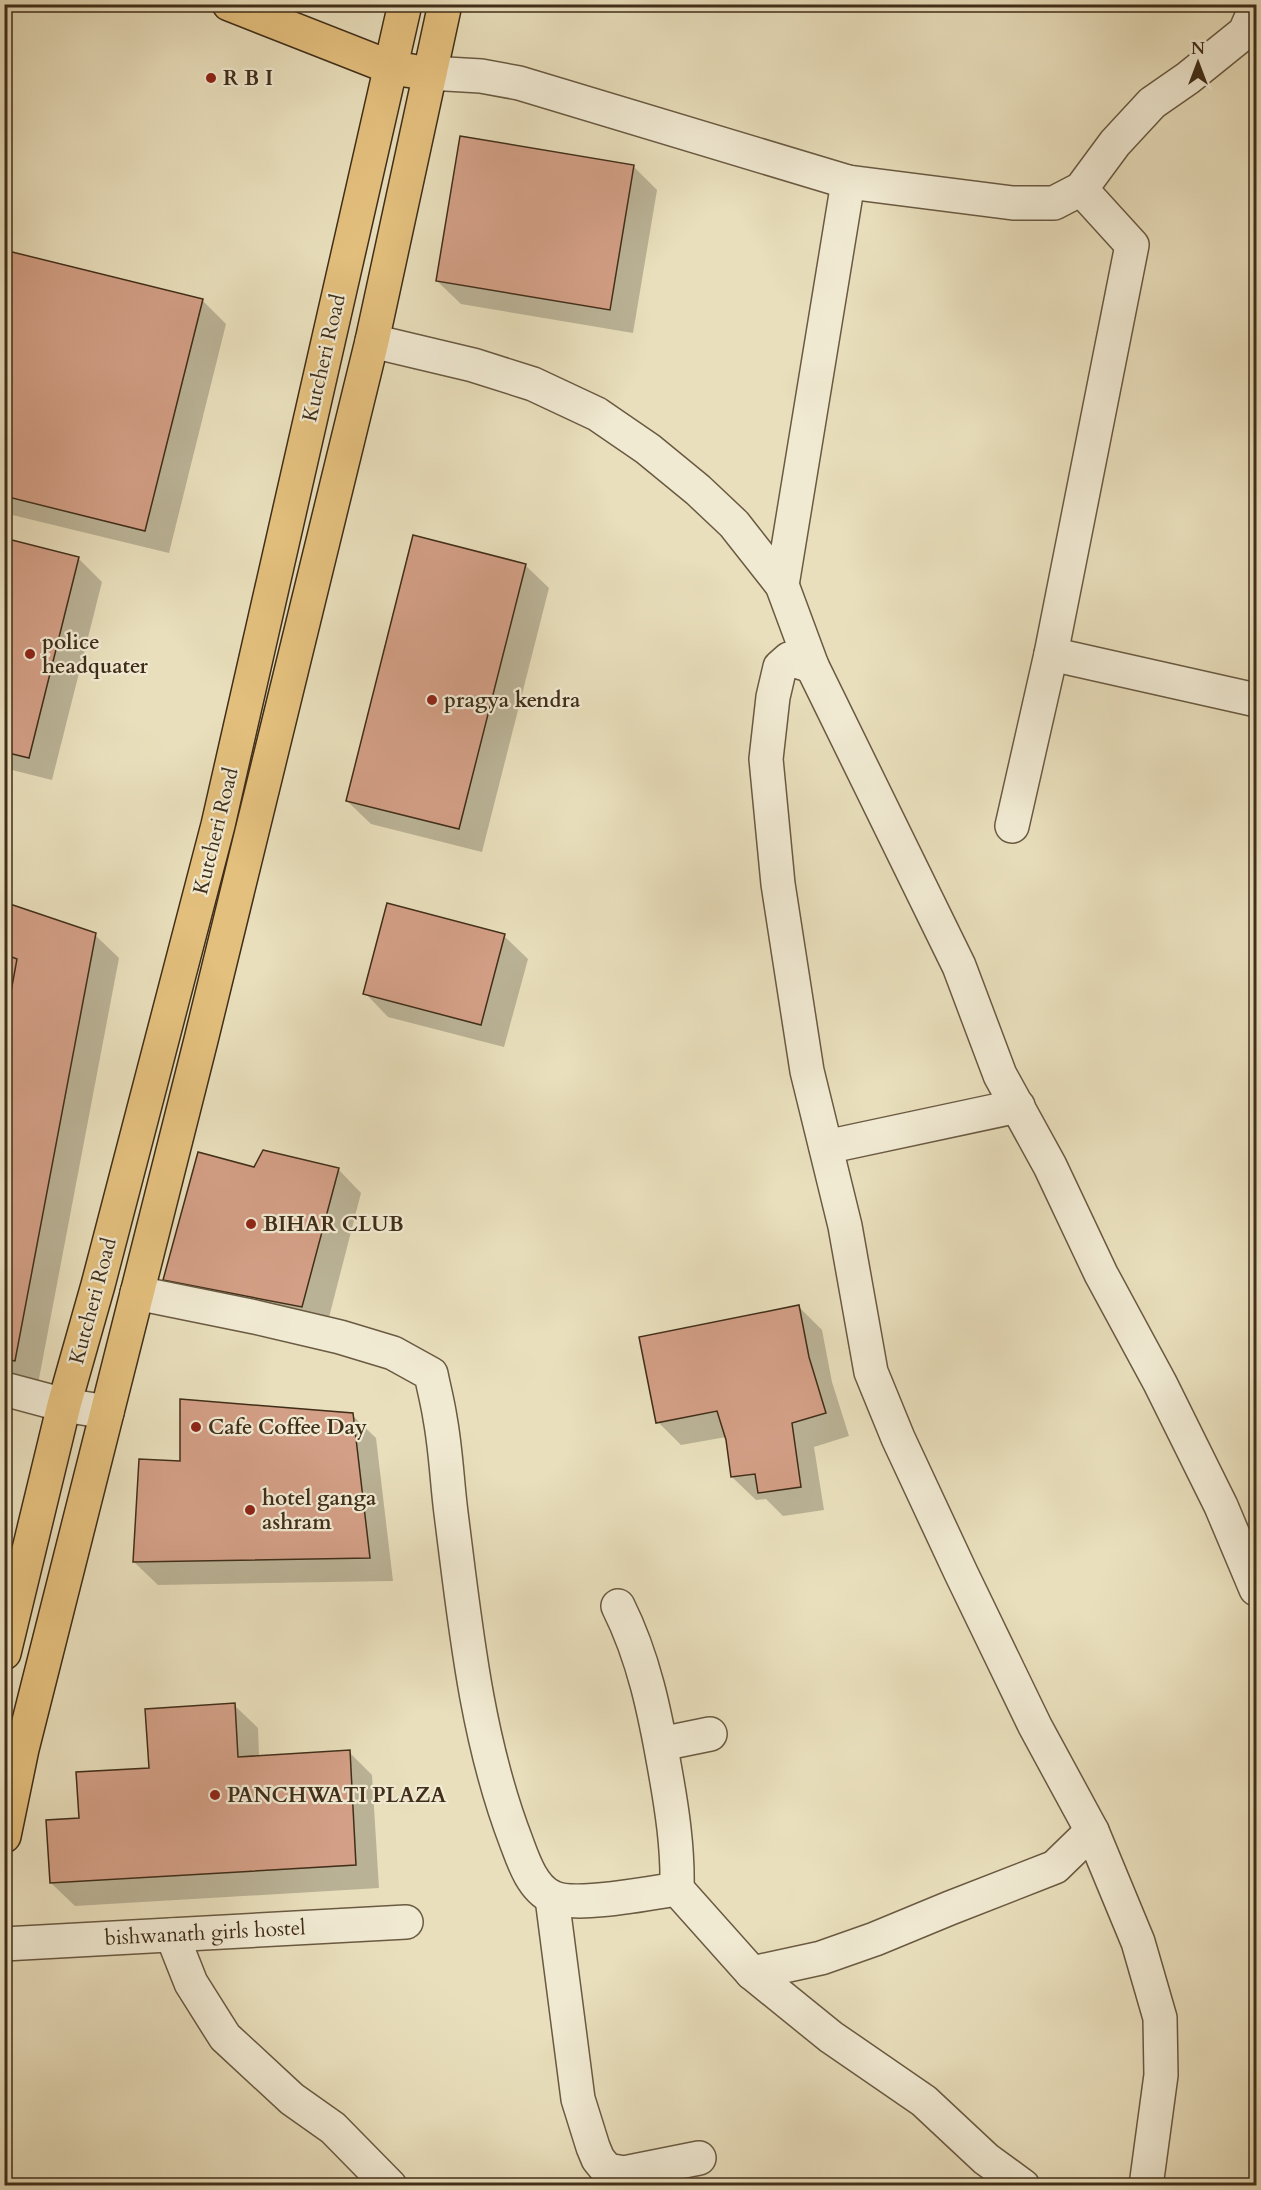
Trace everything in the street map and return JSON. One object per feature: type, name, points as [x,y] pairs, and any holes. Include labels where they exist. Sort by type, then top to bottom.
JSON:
[{"type":"main road","points":[[228,4],[392,68],[429,74]]},
{"type":"main road","name":"Kutcheri Road","points":[[4,1653],[64,1405],[98,1285],[218,825],[405,4]]},
{"type":"main road","points":[[4,1836],[22,1749],[201,1040],[372,341],[445,4]]},
{"type":"street","points":[[429,74],[481,76],[519,83],[848,182],[1013,202],[1054,202],[1081,189],[1115,143],[1152,103],[1188,78],[1245,32],[1257,7]]},
{"type":"street","points":[[782,585],[848,182]]},
{"type":"street","points":[[1012,826],[1051,654],[1132,245],[1081,189]]},
{"type":"street","points":[[372,341],[473,365],[533,384],[597,414],[648,449],[698,490],[734,524],[782,585],[812,666],[959,966],[1000,1075],[1050,1166],[1101,1274],[1160,1383],[1221,1506],[1257,1589]]},
{"type":"street","points":[[1051,654],[1257,700]]},
{"type":"street","points":[[812,666],[789,659],[780,667],[773,697],[766,759],[778,884],[807,1071],[845,1226],[871,1372],[898,1438],[961,1573],[1035,1726],[1092,1831],[1138,1942],[1160,2018],[1161,2075],[1146,2186]]},
{"type":"street","points":[[826,1147],[1018,1106]]},
{"type":"street","points":[[137,1293],[340,1337],[393,1353],[431,1374],[441,1419],[477,1699],[501,1801],[520,1852],[540,1888],[552,1898],[613,1899],[677,1889]]},
{"type":"street","points":[[4,1389],[64,1405],[107,1412]]},
{"type":"street","points":[[618,1606],[642,1662],[660,1744],[678,1856],[677,1889],[752,1973],[831,2037],[924,2101],[986,2159],[1023,2186]]},
{"type":"street","points":[[660,1744],[710,1734]]},
{"type":"street","points":[[752,1973],[821,1958],[875,1939],[1055,1867],[1092,1831]]},
{"type":"street","points":[[552,1898],[578,2099],[598,2159],[607,2170],[624,2173],[699,2158]]},
{"type":"street","name":"bishwanath girls hostel","points":[[4,1944],[406,1922]]},
{"type":"street","points":[[172,1935],[191,1983],[225,2037],[292,2099],[333,2128],[390,2186]]},
{"type":"building","points":[[460,136],[634,165],[610,310],[436,281]]},
{"type":"building","points":[[4,250],[203,299],[145,531],[4,496]]},
{"type":"building","name":"pragya kendra","points":[[413,535],[526,564],[459,829],[346,801]]},
{"type":"building","name":"police headquater","points":[[4,538],[79,557],[29,758],[4,752]]},
{"type":"building","points":[[4,902],[96,933],[15,1361],[4,1359]]},
{"type":"building","points":[[387,903],[505,934],[481,1025],[363,994]]},
{"type":"building","points":[[4,954],[17,959],[4,1030]]},
{"type":"building","name":"BIHAR CLUB","points":[[263,1150],[339,1168],[302,1307],[163,1280],[198,1152],[254,1167]]},
{"type":"building","points":[[799,1305],[809,1357],[826,1413],[792,1423],[801,1487],[758,1493],[755,1474],[731,1477],[726,1440],[717,1411],[656,1423],[639,1337]]},
{"type":"building","name":"hotel ganga ashram","points":[[180,1399],[353,1413],[370,1558],[133,1562],[139,1459],[180,1461]]},
{"type":"building","name":"PANCHWATI PLAZA","points":[[235,1703],[238,1757],[350,1750],[356,1865],[50,1883],[46,1820],[79,1818],[76,1772],[149,1768],[145,1709]]},
{"type":"place","name":"R B I","points":[[211,78]]},
{"type":"place","name":"police headquater","points":[[30,654]]},
{"type":"place","name":"pragya kendra","points":[[432,700]]},
{"type":"place","name":"BIHAR CLUB","points":[[251,1224]]},
{"type":"place","name":"Cafe Coffee Day","points":[[196,1427]]},
{"type":"place","name":"hotel ganga ashram","points":[[250,1510]]},
{"type":"place","name":"PANCHWATI PLAZA","points":[[215,1795]]}]
